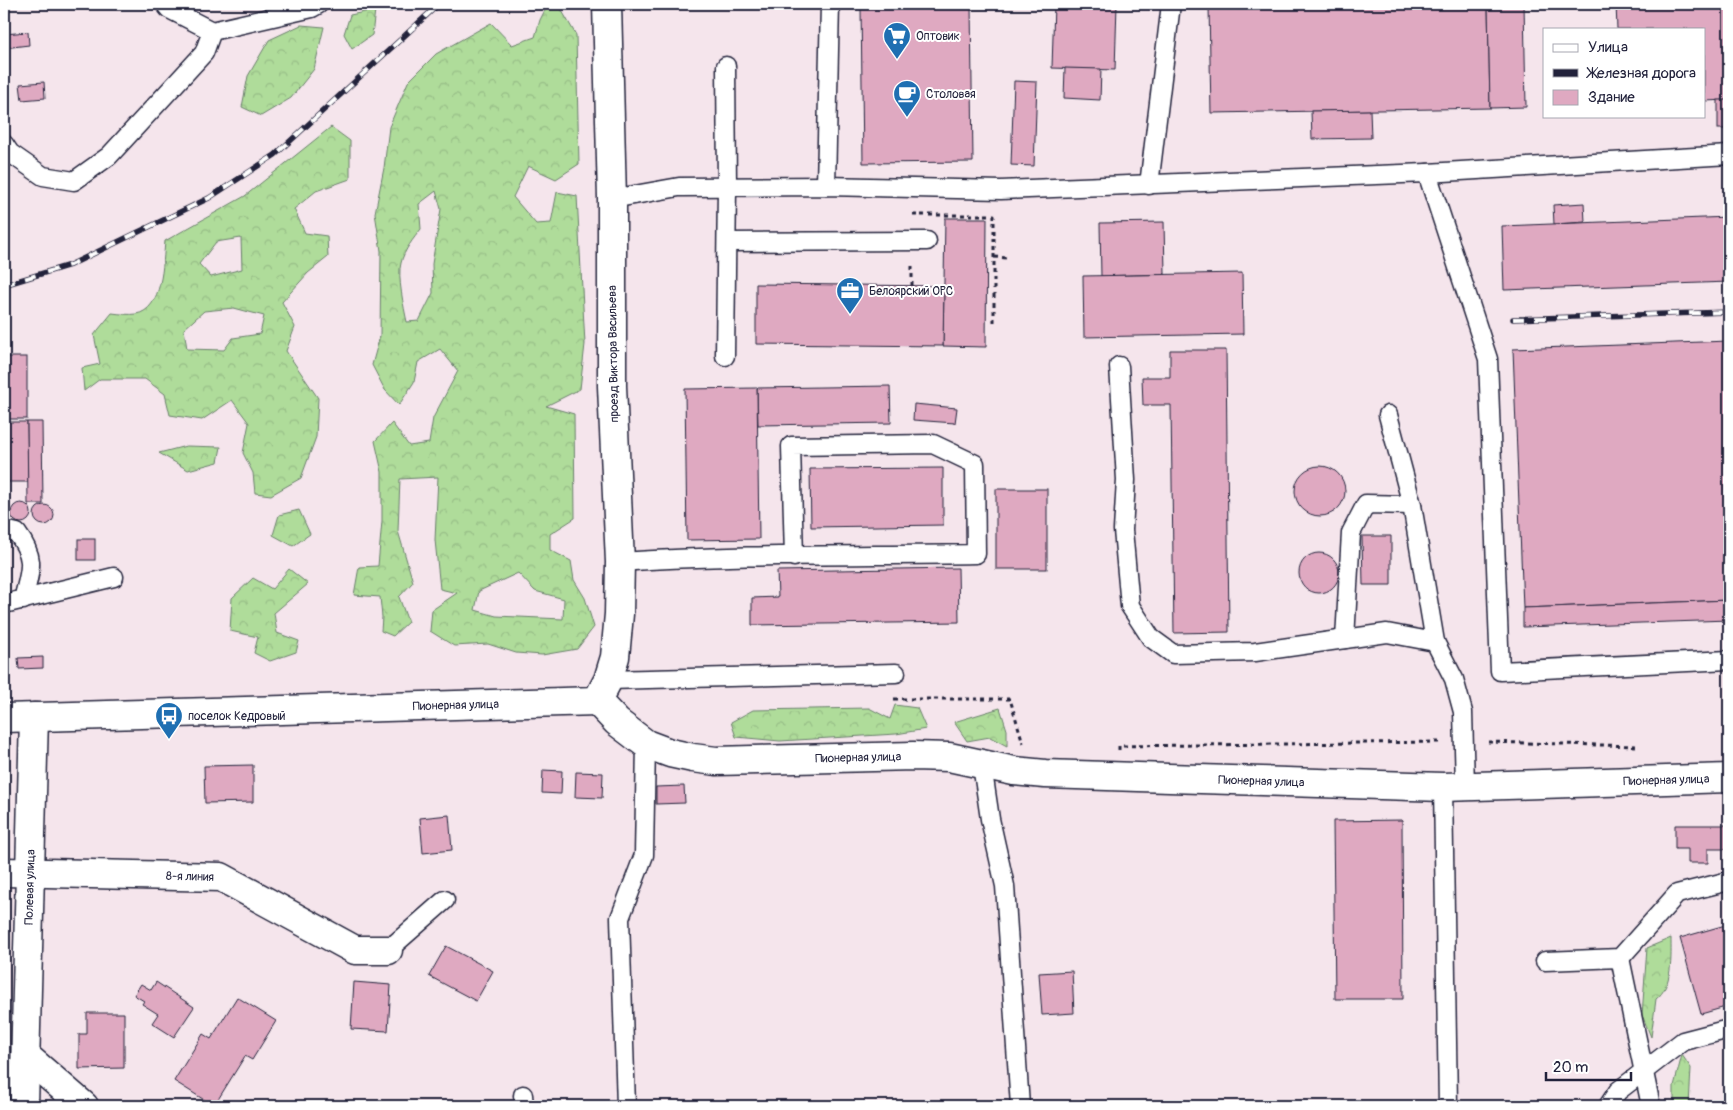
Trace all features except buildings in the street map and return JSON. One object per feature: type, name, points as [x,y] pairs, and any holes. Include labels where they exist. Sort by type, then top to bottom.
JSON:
[{"type":"street","name":"проезд Виктора Васильева","points":[[602,691],[615,657],[620,614],[620,562],[612,386],[612,199],[607,4]]},
{"type":"street","name":"Пионерная улица","points":[[4,718],[602,691],[617,722],[646,744],[670,753],[716,761],[913,756],[949,757],[982,765],[1045,774],[1454,786],[1729,778]]},
{"type":"street","name":"Полевая улица","points":[[24,1106],[26,1056],[17,872],[34,717]]},
{"type":"street","name":"8-я линия","points":[[17,872],[221,877],[355,950],[388,950]]},
{"type":"street","points":[[26,1056],[84,1106]]},
{"type":"lane","points":[[165,4],[169,9],[212,31],[312,8],[319,4]]},
{"type":"lane","points":[[826,186],[830,4]]},
{"type":"lane","points":[[1148,185],[1171,4]]},
{"type":"lane","points":[[4,144],[10,153],[43,176],[74,181],[109,156],[204,53],[212,31]]},
{"type":"lane","points":[[725,356],[727,242],[726,66]]},
{"type":"lane","points":[[612,199],[679,187],[826,186],[1001,190],[1427,174],[1729,155]]},
{"type":"lane","points":[[1427,174],[1488,358],[1500,671],[1729,660]]},
{"type":"lane","points":[[727,242],[927,241]]},
{"type":"lane","points":[[1119,366],[1126,480],[1123,530],[1130,606],[1151,638],[1173,654],[1255,652],[1387,634],[1434,642]]},
{"type":"lane","points":[[1388,415],[1412,505],[1434,642],[1454,679],[1463,712],[1464,742],[1454,786],[1448,1106]]},
{"type":"lane","points":[[620,562],[670,559],[794,557],[976,554],[975,464],[933,444],[791,446],[794,557]]},
{"type":"lane","points":[[1345,639],[1351,533],[1366,504],[1412,505]]},
{"type":"lane","points":[[4,530],[17,533],[27,547],[31,566],[23,600]]},
{"type":"lane","points":[[4,604],[114,577]]},
{"type":"lane","points":[[602,691],[896,673]]},
{"type":"lane","points":[[626,1106],[620,918],[644,855],[646,744]]},
{"type":"lane","points":[[982,765],[990,820],[1005,886],[1020,1106]]},
{"type":"lane","points":[[1545,961],[1620,958],[1677,894],[1729,881]]},
{"type":"lane","points":[[388,950],[445,900]]},
{"type":"lane","points":[[1620,958],[1651,1106]]},
{"type":"lane","points":[[1608,1106],[1618,1091],[1682,1041],[1729,1029]]},
{"type":"path","points":[[912,215],[994,215],[994,322]]},
{"type":"path","points":[[994,257],[1007,258]]},
{"type":"path","points":[[891,699],[1010,699],[1024,744]]},
{"type":"path","points":[[1110,752],[1120,752],[1120,746],[1464,742],[1638,746]]},
{"type":"green space","points":[[548,4],[558,4],[576,35],[579,164],[556,179],[528,166],[513,197],[536,224],[551,223],[557,192],[577,196],[585,344],[580,389],[546,406],[574,414],[575,518],[550,534],[550,550],[571,561],[574,580],[585,598],[594,627],[577,649],[542,655],[516,653],[488,644],[454,646],[430,631],[432,610],[457,593],[440,589],[435,540],[438,477],[400,479],[398,531],[413,582],[399,597],[408,622],[393,636],[381,631],[380,597],[354,595],[359,567],[378,566],[382,521],[382,472],[375,441],[392,423],[409,446],[429,443],[433,418],[458,371],[440,349],[418,362],[414,382],[399,405],[385,390],[372,365],[380,336],[381,251],[375,213],[384,168],[389,127],[408,82],[436,54],[491,23],[512,45],[535,37],[540,20]],"holes":[[[436,191],[441,209],[432,264],[433,293],[419,321],[407,322],[400,284],[402,258],[421,229],[419,204]],[[518,573],[535,591],[564,599],[563,619],[496,616],[475,610],[479,591]]]},
{"type":"green space","points":[[375,10],[372,35],[352,49],[344,34],[350,15]]},
{"type":"green space","points":[[301,25],[324,27],[314,69],[291,98],[261,116],[242,107],[248,76],[269,40]]},
{"type":"green space","points":[[331,127],[350,141],[350,179],[316,191],[294,209],[305,233],[327,236],[328,257],[308,273],[282,302],[295,327],[286,351],[318,398],[316,437],[301,478],[271,495],[255,493],[253,473],[243,453],[249,423],[232,400],[202,420],[170,415],[165,394],[145,379],[100,379],[84,391],[82,368],[100,364],[94,335],[112,313],[136,314],[145,311],[152,304],[160,284],[165,241],[245,196]],"holes":[[[241,238],[242,269],[211,277],[199,264],[216,242]],[[234,308],[264,316],[260,334],[233,338],[224,350],[187,349],[184,329],[204,311]]]},
{"type":"green space","points":[[186,446],[221,447],[218,462],[188,470],[159,453]]},
{"type":"green space","points":[[299,510],[310,534],[293,546],[273,535],[279,515]]},
{"type":"green space","points":[[289,569],[308,584],[274,613],[277,633],[299,641],[296,652],[270,661],[254,653],[258,637],[230,631],[232,598],[253,578],[272,589]]},
{"type":"green space","points":[[895,705],[917,708],[926,729],[896,734],[780,741],[736,737],[731,722],[753,710],[869,708],[890,719]]},
{"type":"green space","points":[[1000,708],[1007,730],[1007,746],[990,737],[967,741],[954,722]]},
{"type":"green space","points":[[1671,938],[1670,971],[1666,987],[1656,999],[1651,1037],[1642,1015],[1647,948]]},
{"type":"green space","points":[[1682,1055],[1691,1068],[1689,1106],[1674,1106],[1674,1086]]},
{"type":"railway","points":[[4,285],[70,265],[209,198],[275,155],[439,4]]},
{"type":"railway","points":[[1513,319],[1729,312]]},
{"type":"place","name":"Оптовик","points":[[897,60]]},
{"type":"place","name":"Столовая","points":[[907,118]]},
{"type":"place","name":"Белоярский ОРС","points":[[850,315]]},
{"type":"place","name":"поселок Кедровый","points":[[169,740]]}]
